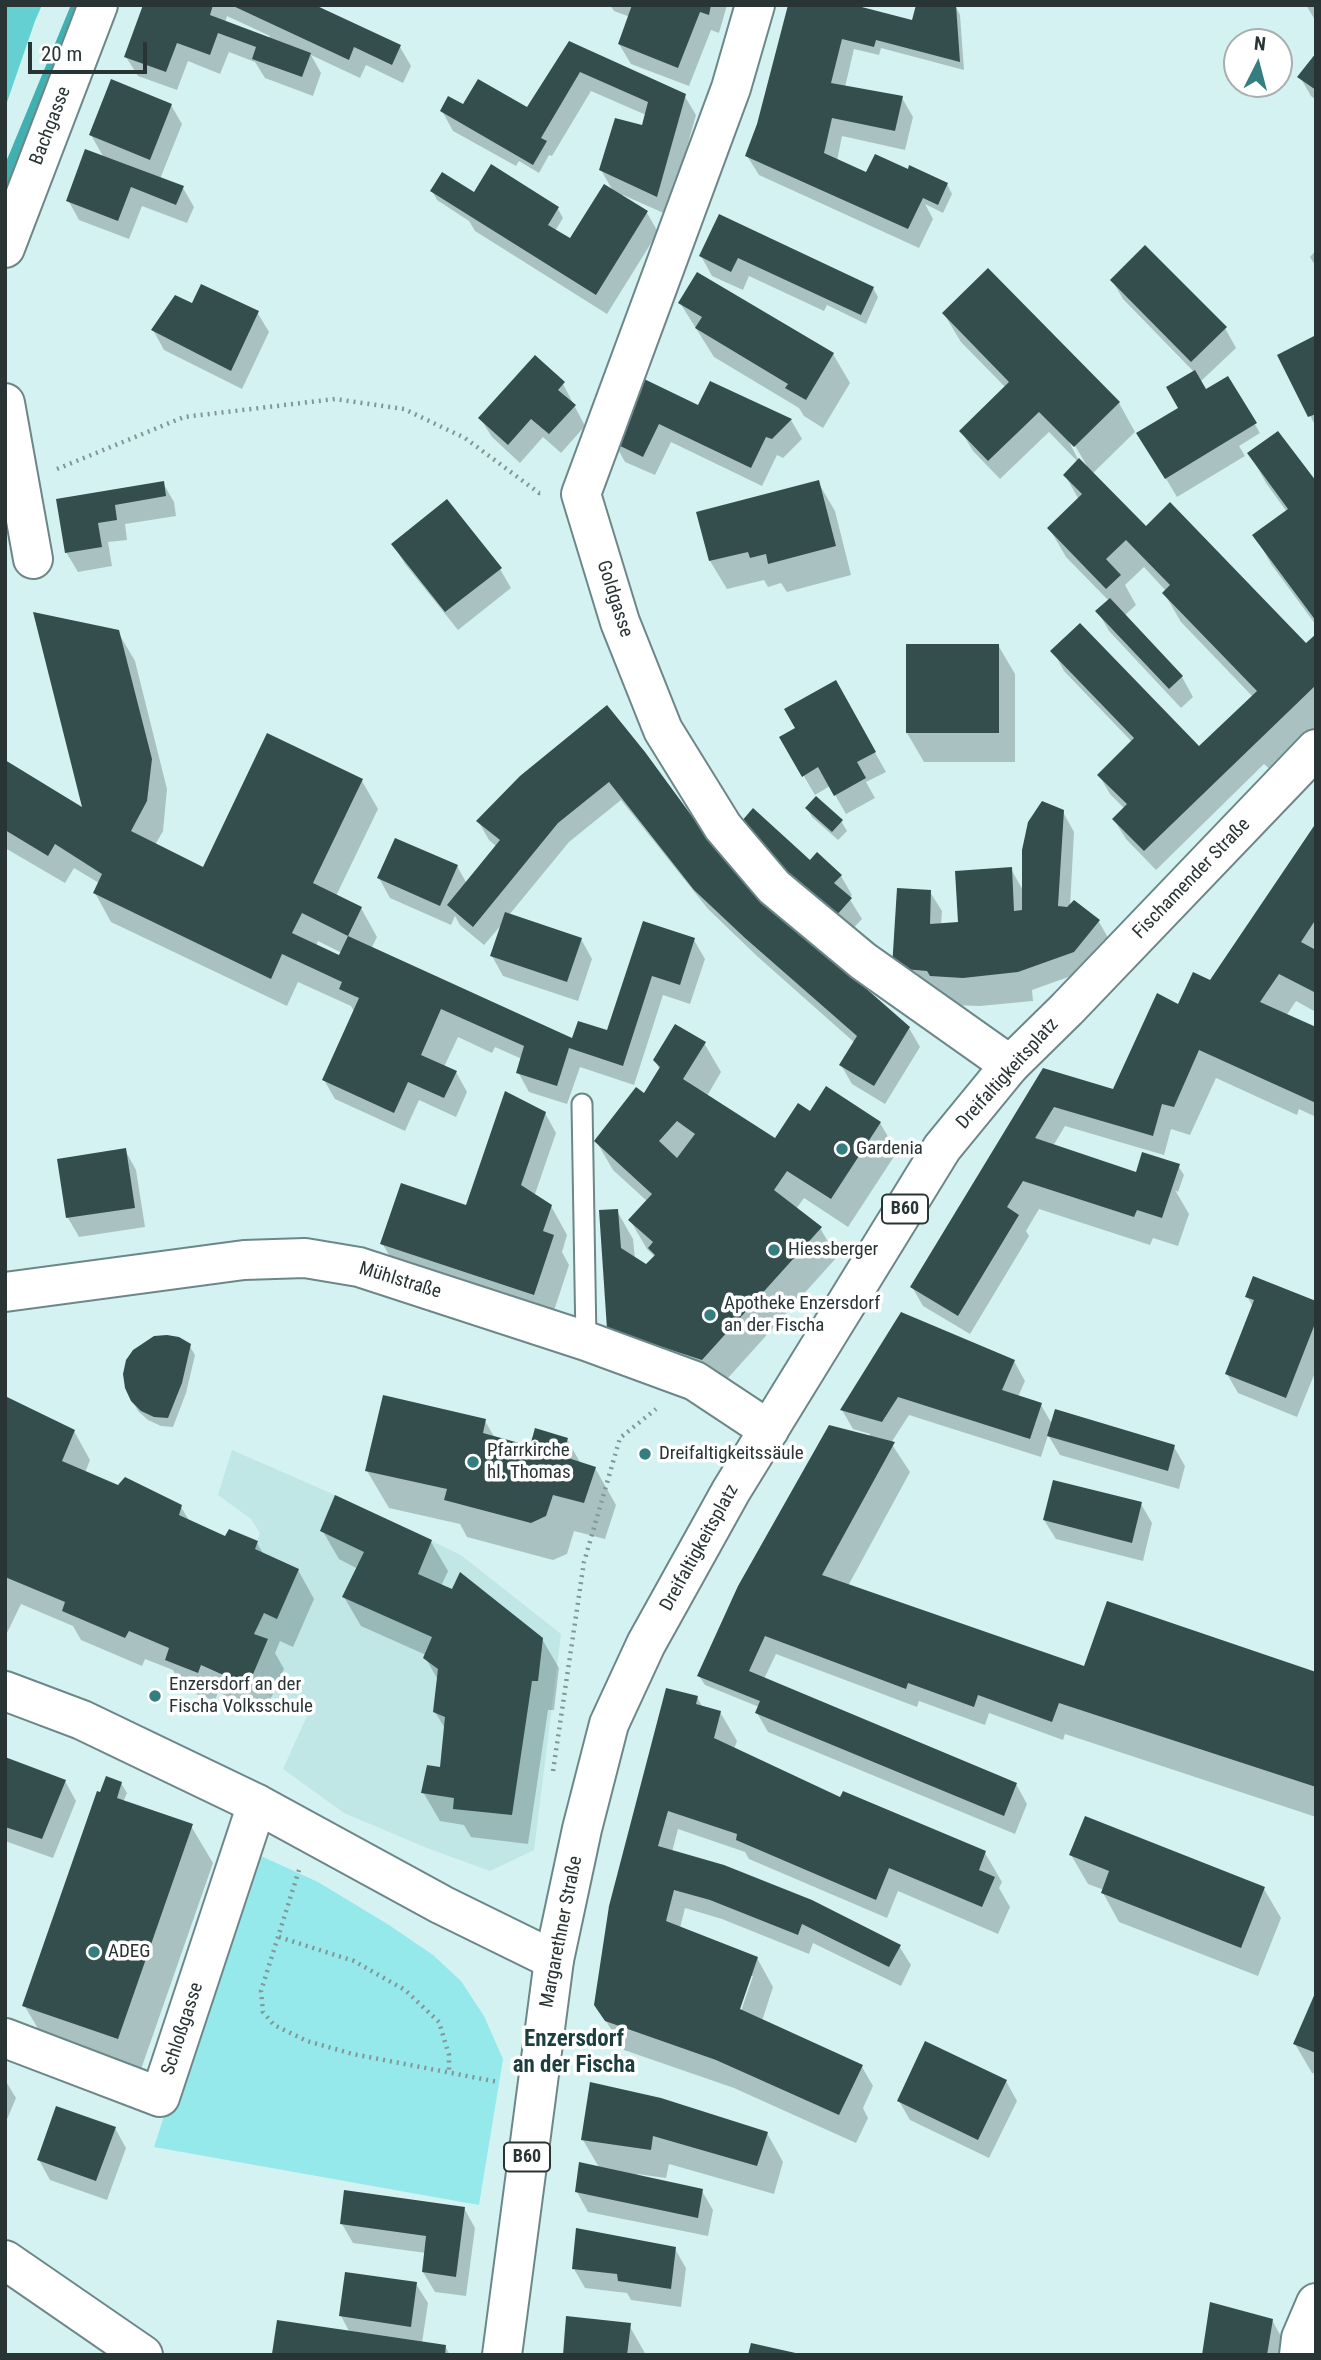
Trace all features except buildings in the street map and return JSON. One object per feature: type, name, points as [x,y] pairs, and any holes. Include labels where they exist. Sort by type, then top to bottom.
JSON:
[{"type":"street","name":"Bachgasse","points":[[5,248],[98,5]]},
{"type":"street","points":[[581,494],[731,88],[755,5]]},
{"type":"street","points":[[5,404],[33,559]]},
{"type":"street","name":"Goldgasse","points":[[581,494],[620,622],[663,730],[723,827],[774,887],[853,953],[1010,1065]]},
{"type":"street","name":"Fischamender Straße","points":[[1068,1009],[1316,750]]},
{"type":"street","name":"Dreifaltigkeitsplatz","points":[[646,1644],[731,1491],[942,1148],[1010,1065],[1068,1009]]},
{"type":"street","name":"Mühlstraße","points":[[5,1293],[244,1261],[304,1258],[359,1267],[586,1341],[695,1381],[769,1430]]},
{"type":"street","name":"Margarethner Straße","points":[[502,2355],[554,1960],[582,1829],[609,1724],[646,1644]]},
{"type":"street","points":[[5,1690],[82,1720],[257,1804],[442,1905],[554,1960]]},
{"type":"street","name":"Schloßgasse","points":[[5,2038],[160,2097],[257,1804]]},
{"type":"street","points":[[5,2260],[144,2355]]},
{"type":"street","points":[[1299,2355],[1301,2338],[1316,2303]]},
{"type":"lane","points":[[582,1104],[586,1341]]},
{"type":"path","points":[[18,476],[61,468],[184,417],[335,399],[404,409],[465,438],[539,493],[581,494]]},
{"type":"path","points":[[551,1781],[584,1562],[620,1438]]},
{"type":"path","points":[[300,1866],[261,1991],[263,2011],[274,2025],[307,2041],[353,2054],[509,2084]]},
{"type":"path","points":[[279,1937],[354,1961],[405,1990],[439,2022],[449,2055],[449,2074]]},
{"type":"shaded area","points":[[5,5],[42,5],[5,108]]},
{"type":"shaded area","points":[[232,1450],[461,1555],[561,1634],[534,1850],[490,1871],[344,1813],[283,1769],[308,1714],[248,1686],[268,1640],[254,1634],[264,1613],[277,1618],[299,1569],[255,1549],[260,1533],[251,1519],[218,1495]]},
{"type":"shaded area","points":[[250,1851],[318,1882],[433,1955],[461,1981],[484,2016],[503,2059],[479,2205],[154,2147]]},
{"type":"waterway","points":[[5,180],[77,6]]},
{"type":"place","name":"Gardenia","points":[[842,1149]]},
{"type":"place","name":"Hiessberger","points":[[774,1250]]},
{"type":"place","name":"Apotheke Enzersdorf an der Fischa","points":[[710,1315]]},
{"type":"place","name":"Dreifaltigkeitssäule","points":[[645,1454]]},
{"type":"place","name":"Pfarrkirche hl. Thomas","points":[[473,1462]]},
{"type":"place","name":"Enzersdorf an der Fischa Volksschule","points":[[155,1696]]},
{"type":"place","name":"ADEG","points":[[94,1952]]},
{"type":"district","name":"Enzersdorf an der Fischa","points":[[574,2053]]}]
